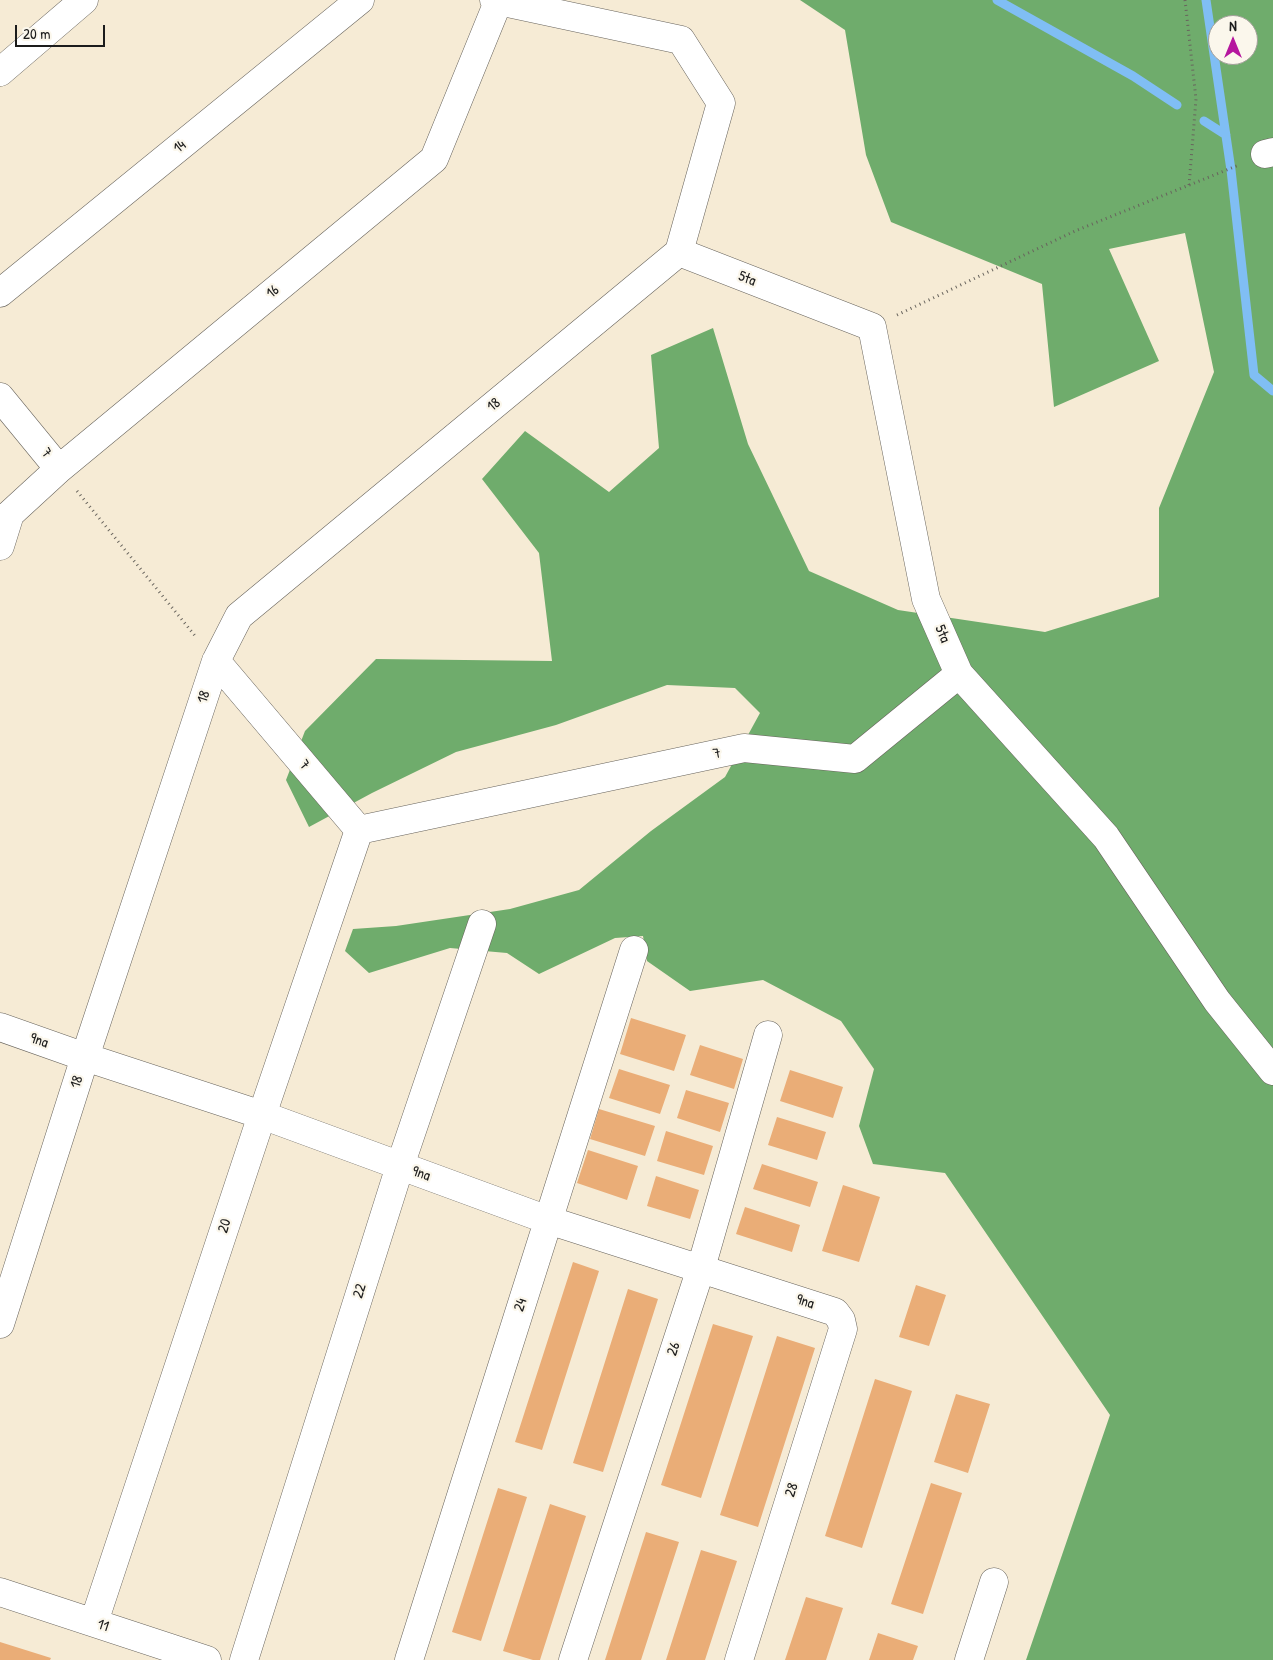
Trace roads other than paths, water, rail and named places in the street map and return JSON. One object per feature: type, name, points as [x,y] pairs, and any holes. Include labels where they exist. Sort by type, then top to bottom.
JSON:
[{"type":"street","points":[[0,72],[84,0]]},
{"type":"street","name":"14","points":[[0,293],[360,0]]},
{"type":"street","points":[[496,1],[681,40],[720,102],[679,252]]},
{"type":"street","name":"16","points":[[0,546],[10,514],[59,469],[434,159],[496,1]]},
{"type":"street","name":"5ta","points":[[679,252],[872,326],[926,599],[959,674],[1106,837],[1217,1001],[1273,1071]]},
{"type":"street","name":"18","points":[[0,1324],[85,1057],[216,661],[239,616],[679,252]]},
{"type":"street","name":"7","points":[[0,397],[59,469]]},
{"type":"street","name":"7","points":[[216,661],[359,830],[744,748],[855,758],[959,674]]},
{"type":"street","name":"20","points":[[94,1622],[262,1115],[359,830]]},
{"type":"street","name":"22","points":[[244,1660],[400,1166],[482,924]]},
{"type":"street","name":"24","points":[[409,1660],[634,950]]},
{"type":"street","name":"9na","points":[[0,1027],[262,1115],[548,1220],[836,1312],[841,1320]]},
{"type":"street","name":"26","points":[[573,1660],[701,1268],[768,1035]]},
{"type":"street","name":"28","points":[[739,1660],[843,1329],[841,1320]]},
{"type":"street","points":[[969,1660],[994,1582]]},
{"type":"street","name":"11","points":[[0,1592],[207,1660]]},
{"type":"waterway","points":[[997,0],[1133,76],[1177,105]]},
{"type":"waterway","points":[[1206,0],[1231,170],[1254,375],[1273,391]]},
{"type":"waterway","points":[[1204,121],[1226,135]]}]
